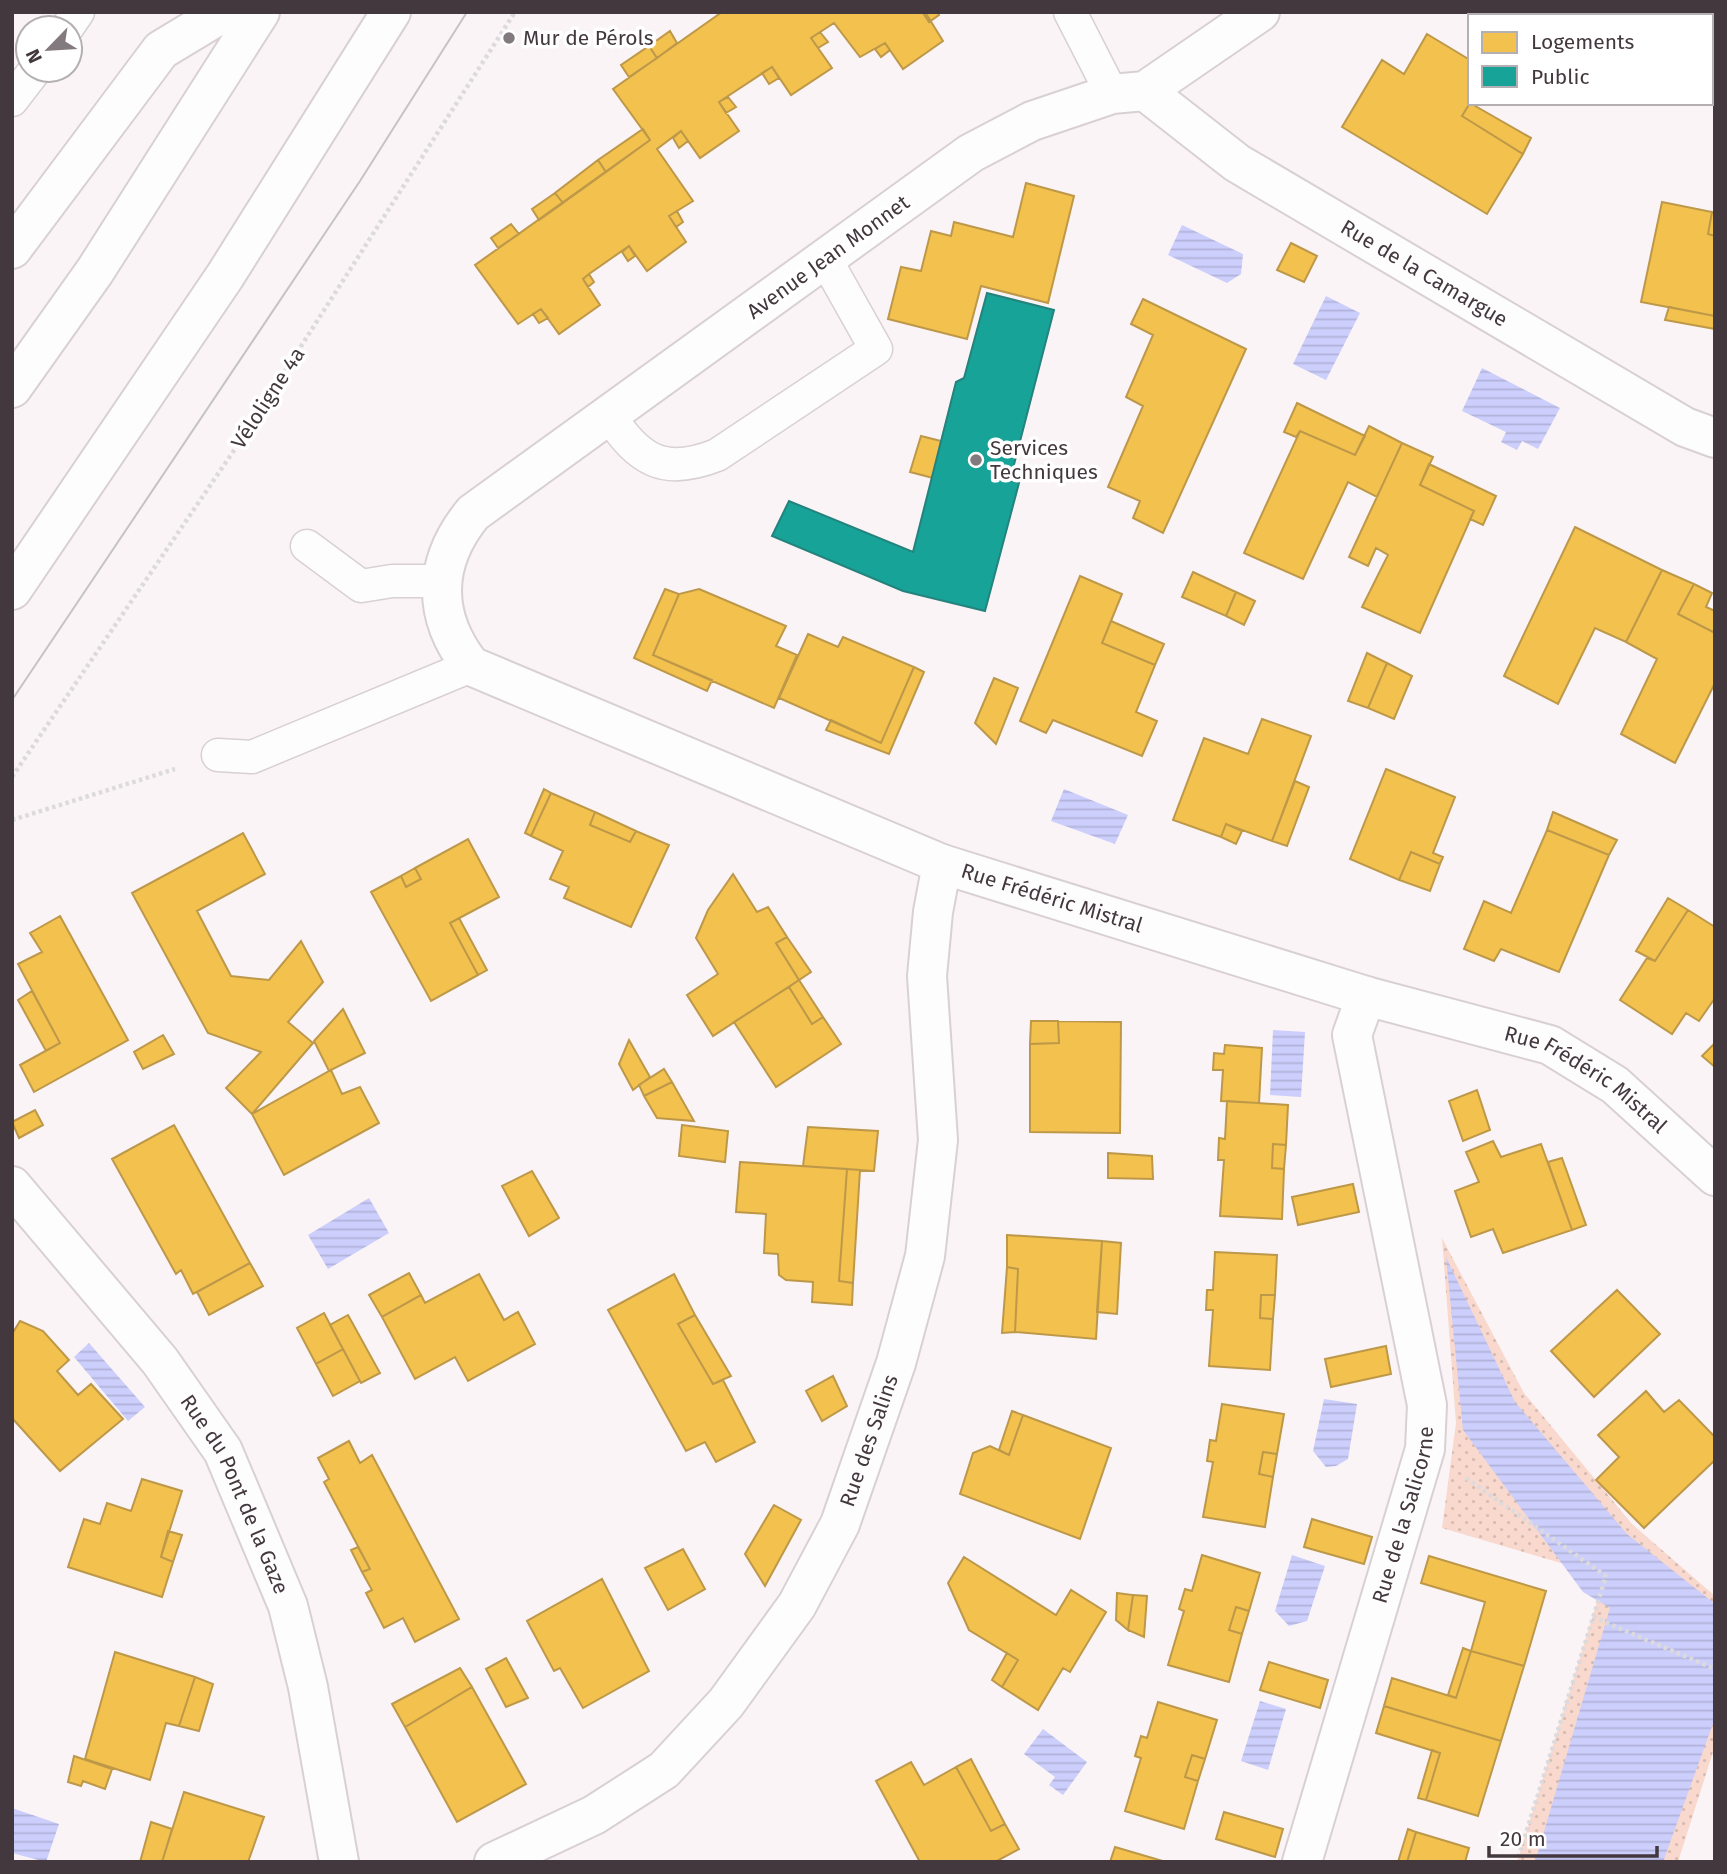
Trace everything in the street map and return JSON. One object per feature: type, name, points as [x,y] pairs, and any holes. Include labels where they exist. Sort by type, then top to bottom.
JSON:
[{"type":"main road","points":[[12,249],[161,50],[223,12]]},
{"type":"main road","points":[[12,388],[94,271],[260,12]]},
{"type":"main road","points":[[12,590],[225,276],[391,12]]},
{"type":"main road","name":"Avenue Jean Monnet","points":[[441,575],[454,536],[473,513],[971,153],[1032,121],[1129,93],[1260,12]]},
{"type":"main road","name":"Rue de la Camargue","points":[[1129,93],[1237,163],[1673,420],[1715,438]]},
{"type":"main road","points":[[441,575],[444,612],[458,650],[471,666]]},
{"type":"main road","name":"Rue Frédéric Mistral","points":[[471,666],[942,864],[1366,996],[1550,1045],[1615,1085],[1715,1177]]},
{"type":"main road","name":"Rue des Salins","points":[[494,1862],[594,1815],[664,1770],[726,1703],[790,1616],[840,1524],[896,1363],[925,1256],[938,1140],[927,976],[933,912],[942,864]]},
{"type":"main road","name":"Rue de la Salicorne","points":[[1302,1862],[1425,1449],[1427,1405],[1352,1035],[1366,996]]},
{"type":"main road","name":"Rue du Pont de la Gaze","points":[[12,1186],[160,1361],[223,1451],[288,1606],[308,1687],[339,1862]]},
{"type":"lane","points":[[1070,12],[1129,93]]},
{"type":"lane","points":[[12,100],[24,84]]},
{"type":"lane","points":[[609,415],[624,437],[652,460],[689,466],[718,455],[876,349],[826,260]]},
{"type":"lane","points":[[307,547],[362,586],[441,575]]},
{"type":"lane","points":[[218,755],[252,757],[471,666]]},
{"type":"path","name":"Véloligne 4a","points":[[12,777],[239,443],[515,12]]},
{"type":"path","points":[[12,820],[218,755]]},
{"type":"path","points":[[1425,1449],[1606,1576],[1517,1862]]},
{"type":"path","points":[[1593,1617],[1715,1669]]},
{"type":"shaded area","points":[[1442,1238],[1524,1393],[1632,1524],[1715,1596],[1715,1746],[1678,1862],[1517,1862],[1605,1576],[1442,1528],[1456,1423]]},
{"type":"water","points":[[1182,225],[1243,254],[1241,274],[1227,283],[1168,255]]},
{"type":"water","points":[[1326,296],[1360,313],[1326,380],[1293,364]]},
{"type":"water","points":[[1482,368],[1560,408],[1538,449],[1522,441],[1517,450],[1501,442],[1506,432],[1462,411]]},
{"type":"water","points":[[1064,789],[1128,815],[1115,844],[1051,821]]},
{"type":"water","points":[[1273,1030],[1305,1032],[1301,1097],[1270,1095]]},
{"type":"water","points":[[369,1198],[389,1233],[328,1269],[308,1235]]},
{"type":"water","points":[[1446,1257],[1515,1402],[1627,1534],[1715,1604],[1715,1718],[1663,1862],[1535,1862],[1610,1608],[1583,1592],[1463,1430]]},
{"type":"water","points":[[89,1343],[145,1407],[128,1421],[74,1357]]},
{"type":"water","points":[[1324,1399],[1357,1404],[1348,1459],[1336,1466],[1326,1467],[1313,1451]]},
{"type":"water","points":[[1292,1555],[1325,1566],[1307,1621],[1289,1626],[1275,1611]]},
{"type":"water","points":[[1260,1701],[1286,1709],[1268,1770],[1241,1761]]},
{"type":"water","points":[[1043,1729],[1087,1762],[1063,1795],[1049,1785],[1055,1777],[1024,1754]]},
{"type":"water","points":[[12,1808],[59,1824],[46,1862],[12,1853]]},
{"type":"building: Logements","points":[[722,12],[925,12],[943,41],[903,69],[885,43],[860,57],[834,23],[811,38],[832,68],[791,95],[772,67],[719,102],[739,131],[700,158],[681,131],[657,149],[693,201],[669,216],[686,242],[647,271],[629,246],[589,274],[583,279],[600,305],[559,334],[541,309],[518,324],[475,265],[650,140],[613,89]]},
{"type":"building: Logements","points":[[937,12],[939,15],[929,22],[923,13]]},
{"type":"building: Logements","points":[[670,31],[677,43],[657,58],[649,46]]},
{"type":"building: Logements","points":[[820,32],[828,42],[818,48],[811,38]]},
{"type":"building: Logements","points":[[1427,34],[1468,59],[1469,105],[1462,116],[1523,154],[1487,214],[1342,127],[1382,60],[1404,74]]},
{"type":"building: Logements","points":[[885,43],[890,50],[881,57],[875,49]]},
{"type":"building: Logements","points":[[649,46],[657,58],[629,77],[621,65]]},
{"type":"building: Logements","points":[[772,67],[779,78],[769,84],[762,73]]},
{"type":"building: Logements","points":[[728,97],[736,107],[726,113],[719,102]]},
{"type":"building: Logements","points":[[1469,105],[1473,105],[1531,138],[1523,154],[1462,116]]},
{"type":"building: Logements","points":[[643,129],[650,140],[606,172],[598,160]]},
{"type":"building: Logements","points":[[681,131],[688,141],[679,148],[673,138]]},
{"type":"building: Logements","points":[[598,160],[606,172],[563,203],[555,193]]},
{"type":"building: Logements","points":[[1026,183],[1074,196],[1048,303],[981,286],[967,339],[888,319],[901,267],[921,271],[931,231],[951,236],[954,222],[1013,237]]},
{"type":"building: Logements","points":[[555,193],[563,203],[539,220],[532,209]]},
{"type":"building: Logements","points":[[1662,202],[1712,212],[1708,234],[1715,236],[1715,316],[1641,302]]},
{"type":"building: Logements","points":[[677,211],[683,222],[676,227],[669,216]]},
{"type":"building: Logements","points":[[1712,212],[1715,213],[1715,236],[1708,234]]},
{"type":"building: Logements","points":[[511,224],[519,234],[498,248],[491,238]]},
{"type":"building: Logements","points":[[1291,243],[1317,256],[1304,282],[1277,270]]},
{"type":"building: Logements","points":[[629,246],[635,256],[628,261],[622,252]]},
{"type":"building: Logements","points":[[589,274],[594,282],[588,287],[583,279]]},
{"type":"building: Logements","points":[[1143,299],[1246,349],[1163,533],[1133,518],[1140,501],[1108,487],[1143,406],[1126,397],[1153,335],[1131,324]]},
{"type":"building: Logements","points":[[1669,307],[1715,316],[1715,329],[1665,320]]},
{"type":"building: Logements","points":[[541,309],[548,318],[539,323],[533,314]]},
{"type":"building: Logements","points":[[1297,403],[1365,436],[1355,455],[1300,431],[1296,437],[1284,432]]},
{"type":"building: Logements","points":[[1369,426],[1402,443],[1377,497],[1348,482],[1303,579],[1244,553],[1300,431],[1355,455]]},
{"type":"building: Logements","points":[[921,436],[941,441],[933,478],[910,472]]},
{"type":"building: Logements","points":[[1402,443],[1433,457],[1420,485],[1474,511],[1420,633],[1362,607],[1388,555],[1376,548],[1368,566],[1349,557]]},
{"type":"building: Logements","points":[[1429,464],[1496,496],[1483,525],[1470,519],[1474,511],[1420,485]]},
{"type":"building: Logements","points":[[1575,527],[1662,570],[1626,642],[1595,628],[1558,704],[1504,676]]},
{"type":"building: Logements","points":[[1662,570],[1694,584],[1678,614],[1715,633],[1715,683],[1675,763],[1621,734],[1657,659],[1626,642]]},
{"type":"building: Logements","points":[[1193,572],[1236,592],[1226,616],[1182,597]]},
{"type":"building: Logements","points":[[1080,576],[1122,594],[1102,643],[1155,665],[1136,712],[1157,721],[1142,756],[1053,720],[1046,733],[1020,721]]},
{"type":"building: Logements","points":[[1694,584],[1712,593],[1706,607],[1715,611],[1715,633],[1678,614]]},
{"type":"building: Logements","points":[[665,589],[679,594],[653,655],[712,680],[707,691],[634,658]]},
{"type":"building: Logements","points":[[699,589],[786,626],[776,646],[797,655],[774,708],[653,655],[679,594]]},
{"type":"building: Logements","points":[[1236,592],[1255,601],[1244,625],[1226,616]]},
{"type":"building: Logements","points":[[1111,621],[1164,644],[1155,665],[1102,643]]},
{"type":"building: Logements","points":[[808,634],[838,647],[843,637],[914,667],[881,743],[779,698]]},
{"type":"building: Logements","points":[[1367,653],[1387,663],[1368,708],[1348,701]]},
{"type":"building: Logements","points":[[1387,663],[1412,676],[1394,719],[1368,708]]},
{"type":"building: Logements","points":[[914,667],[924,672],[889,754],[826,730],[831,720],[881,743]]},
{"type":"building: Logements","points":[[994,678],[1018,688],[996,744],[975,723]]},
{"type":"building: Logements","points":[[1262,719],[1311,736],[1272,841],[1226,824],[1221,837],[1173,820],[1204,738],[1248,754]]},
{"type":"building: Logements","points":[[1386,769],[1455,797],[1433,853],[1443,857],[1440,864],[1411,852],[1399,880],[1350,859]]},
{"type":"building: Logements","points":[[1295,781],[1309,787],[1287,846],[1272,841]]},
{"type":"building: Logements","points":[[544,789],[551,793],[531,836],[525,833]]},
{"type":"building: Logements","points":[[551,793],[595,812],[590,825],[630,842],[636,831],[669,845],[631,927],[564,898],[569,887],[550,879],[563,851],[531,836]]},
{"type":"building: Logements","points":[[595,812],[636,831],[630,842],[590,825]]},
{"type":"building: Logements","points":[[1553,812],[1617,840],[1609,855],[1547,830]]},
{"type":"building: Logements","points":[[1226,824],[1242,831],[1236,844],[1221,837]]},
{"type":"building: Logements","points":[[1547,830],[1609,855],[1559,972],[1501,949],[1494,961],[1464,949],[1484,901],[1511,913]]},
{"type":"building: Logements","points":[[243,833],[265,874],[197,911],[231,976],[269,980],[301,941],[323,982],[288,1022],[313,1043],[252,1114],[226,1088],[261,1052],[208,1033],[132,893]]},
{"type":"building: Logements","points":[[468,839],[499,897],[450,923],[478,975],[431,1001],[371,892],[401,876],[406,887],[421,879],[415,868]]},
{"type":"building: Logements","points":[[1411,852],[1440,864],[1430,891],[1399,880]]},
{"type":"building: Logements","points":[[415,868],[421,879],[406,887],[401,876]]},
{"type":"building: Logements","points":[[733,874],[757,912],[768,907],[787,937],[776,943],[799,980],[713,1036],[687,995],[718,974],[696,938],[708,910]]},
{"type":"building: Logements","points":[[1668,898],[1688,910],[1655,961],[1636,951]]},
{"type":"building: Logements","points":[[1688,910],[1715,927],[1715,998],[1699,1021],[1686,1013],[1672,1034],[1620,1000],[1647,958],[1655,961]]},
{"type":"building: Logements","points":[[60,916],[128,1040],[34,1092],[20,1065],[60,1043],[18,964],[42,952],[30,933]]},
{"type":"building: Logements","points":[[459,918],[487,970],[478,975],[450,923]]},
{"type":"building: Logements","points":[[787,937],[811,972],[799,980],[776,943]]},
{"type":"building: Logements","points":[[799,980],[823,1017],[812,1024],[789,987]]},
{"type":"building: Logements","points":[[789,987],[812,1024],[823,1017],[841,1044],[776,1087],[734,1022]]},
{"type":"building: Logements","points":[[32,991],[60,1043],[46,1051],[18,1000]]},
{"type":"building: Logements","points":[[343,1009],[365,1053],[329,1071],[314,1041]]},
{"type":"building: Logements","points":[[1031,1021],[1058,1021],[1059,1043],[1030,1044]]},
{"type":"building: Logements","points":[[1058,1021],[1121,1022],[1120,1133],[1030,1132],[1030,1044],[1059,1043]]},
{"type":"building: Logements","points":[[163,1035],[174,1054],[143,1069],[134,1052]]},
{"type":"building: Logements","points":[[629,1040],[650,1077],[633,1090],[619,1064]]},
{"type":"building: Logements","points":[[1715,1043],[1715,1067],[1702,1056]]},
{"type":"building: Logements","points":[[1225,1045],[1262,1048],[1259,1103],[1221,1101],[1223,1070],[1213,1070],[1214,1053],[1224,1054]]},
{"type":"building: Logements","points":[[664,1069],[672,1082],[644,1096],[639,1085]]},
{"type":"building: Logements","points":[[331,1070],[342,1094],[360,1087],[379,1123],[284,1175],[252,1114]]},
{"type":"building: Logements","points":[[672,1082],[694,1121],[657,1118],[644,1096]]},
{"type":"building: Logements","points":[[1477,1090],[1490,1130],[1463,1141],[1449,1101]]},
{"type":"building: Logements","points":[[1227,1101],[1288,1105],[1286,1145],[1273,1144],[1272,1168],[1284,1169],[1282,1219],[1220,1216],[1224,1160],[1218,1160],[1219,1138],[1225,1139]]},
{"type":"building: Logements","points":[[35,1110],[43,1125],[19,1138],[12,1122]]},
{"type":"building: Logements","points":[[174,1125],[250,1263],[193,1294],[181,1270],[176,1274],[112,1159]]},
{"type":"building: Logements","points":[[682,1125],[728,1131],[725,1162],[679,1156]]},
{"type":"building: Logements","points":[[808,1127],[878,1131],[874,1171],[803,1166]]},
{"type":"building: Logements","points":[[1493,1141],[1501,1157],[1541,1144],[1572,1230],[1503,1253],[1493,1229],[1471,1237],[1455,1191],[1479,1182],[1466,1152]]},
{"type":"building: Logements","points":[[1273,1144],[1286,1145],[1284,1169],[1272,1168]]},
{"type":"building: Logements","points":[[1108,1153],[1152,1156],[1153,1179],[1108,1178]]},
{"type":"building: Logements","points":[[1562,1158],[1586,1225],[1572,1230],[1548,1162]]},
{"type":"building: Logements","points":[[740,1162],[847,1169],[839,1281],[853,1283],[852,1305],[812,1302],[813,1282],[786,1280],[779,1275],[778,1254],[764,1253],[766,1214],[736,1212]]},
{"type":"building: Logements","points":[[847,1169],[860,1170],[853,1283],[839,1281]]},
{"type":"building: Logements","points":[[532,1171],[559,1218],[529,1236],[502,1186]]},
{"type":"building: Logements","points":[[1353,1184],[1359,1212],[1298,1225],[1292,1197]]},
{"type":"building: Logements","points":[[1007,1235],[1102,1241],[1096,1339],[1015,1332],[1018,1269],[1007,1267]]},
{"type":"building: Logements","points":[[1102,1241],[1121,1243],[1117,1314],[1097,1312]]},
{"type":"building: Logements","points":[[1215,1252],[1277,1255],[1275,1295],[1261,1295],[1260,1318],[1273,1319],[1270,1370],[1209,1366],[1213,1310],[1206,1310],[1207,1290],[1213,1290]]},
{"type":"building: Logements","points":[[250,1263],[263,1286],[209,1315],[197,1292]]},
{"type":"building: Logements","points":[[1007,1267],[1018,1269],[1015,1332],[1002,1333]]},
{"type":"building: Logements","points":[[409,1273],[421,1295],[382,1317],[369,1295]]},
{"type":"building: Logements","points":[[479,1274],[504,1320],[518,1312],[535,1344],[468,1381],[455,1357],[415,1379],[382,1317],[421,1295],[425,1303]]},
{"type":"building: Logements","points":[[674,1274],[695,1315],[678,1324],[713,1384],[723,1380],[755,1442],[716,1462],[705,1442],[686,1451],[608,1310]]},
{"type":"building: Logements","points":[[1617,1290],[1660,1334],[1594,1397],[1551,1351]]},
{"type":"building: Logements","points":[[1261,1295],[1275,1295],[1273,1319],[1260,1318]]},
{"type":"building: Logements","points":[[324,1313],[343,1349],[316,1364],[297,1328]]},
{"type":"building: Logements","points":[[348,1315],[380,1373],[361,1383],[330,1325]]},
{"type":"building: Logements","points":[[695,1315],[731,1376],[713,1384],[678,1324]]},
{"type":"building: Logements","points":[[20,1321],[43,1331],[69,1360],[57,1371],[78,1395],[91,1384],[123,1419],[60,1471],[12,1418],[12,1334]]},
{"type":"building: Logements","points":[[1386,1346],[1391,1374],[1331,1387],[1325,1359]]},
{"type":"building: Logements","points":[[343,1349],[360,1381],[333,1396],[316,1364]]},
{"type":"building: Logements","points":[[833,1376],[847,1406],[822,1421],[806,1391]]},
{"type":"building: Logements","points":[[1646,1391],[1664,1412],[1679,1400],[1715,1437],[1715,1460],[1644,1528],[1596,1480],[1619,1457],[1598,1435]]},
{"type":"building: Logements","points":[[1222,1404],[1284,1414],[1277,1454],[1263,1452],[1259,1474],[1273,1477],[1265,1527],[1203,1517],[1213,1462],[1207,1461],[1210,1440],[1216,1441]]},
{"type":"building: Logements","points":[[1012,1411],[1023,1415],[1009,1455],[999,1450]]},
{"type":"building: Logements","points":[[1023,1415],[1111,1448],[1080,1539],[960,1494],[973,1453],[990,1446],[1009,1455]]},
{"type":"building: Logements","points":[[349,1441],[360,1463],[372,1455],[459,1619],[415,1642],[403,1618],[384,1628],[366,1593],[372,1590],[362,1572],[370,1569],[324,1482],[329,1479],[318,1458]]},
{"type":"building: Logements","points":[[1263,1452],[1277,1454],[1273,1477],[1259,1474]]},
{"type":"building: Logements","points":[[142,1479],[182,1491],[161,1557],[173,1562],[162,1597],[68,1567],[84,1519],[100,1524],[107,1503],[131,1511]]},
{"type":"building: Logements","points":[[774,1505],[801,1520],[765,1586],[745,1554]]},
{"type":"building: Logements","points":[[1312,1519],[1372,1537],[1364,1564],[1304,1547]]},
{"type":"building: Logements","points":[[168,1531],[182,1535],[173,1562],[161,1557]]},
{"type":"building: Logements","points":[[358,1547],[370,1569],[362,1572],[351,1550]]},
{"type":"building: Logements","points":[[683,1549],[705,1589],[668,1610],[645,1568]]},
{"type":"building: Logements","points":[[1202,1555],[1260,1573],[1249,1611],[1236,1607],[1229,1630],[1242,1634],[1229,1682],[1168,1665],[1184,1611],[1179,1609],[1185,1589],[1192,1591]]},
{"type":"building: Logements","points":[[1429,1556],[1546,1591],[1524,1666],[1471,1651],[1485,1602],[1421,1583]]},
{"type":"building: Logements","points":[[964,1557],[1056,1615],[1071,1590],[1106,1612],[1070,1672],[1063,1668],[1038,1710],[1002,1687],[1018,1660],[969,1630],[948,1583]]},
{"type":"building: Logements","points":[[602,1579],[649,1671],[583,1708],[560,1668],[554,1671],[527,1621]]},
{"type":"building: Logements","points":[[1117,1593],[1133,1595],[1128,1630],[1116,1620]]},
{"type":"building: Logements","points":[[1133,1595],[1147,1596],[1144,1637],[1128,1630]]},
{"type":"building: Logements","points":[[1236,1607],[1249,1611],[1242,1634],[1229,1630]]},
{"type":"building: Logements","points":[[1463,1648],[1471,1651],[1456,1698],[1448,1695]]},
{"type":"building: Logements","points":[[1471,1651],[1524,1666],[1501,1741],[1384,1706],[1392,1678],[1456,1698]]},
{"type":"building: Logements","points":[[115,1652],[195,1677],[179,1726],[166,1723],[150,1780],[85,1759]]},
{"type":"building: Logements","points":[[1007,1653],[1018,1660],[1002,1687],[992,1680]]},
{"type":"building: Logements","points":[[506,1658],[528,1698],[506,1707],[486,1669]]},
{"type":"building: Logements","points":[[1269,1662],[1328,1680],[1320,1708],[1260,1690]]},
{"type":"building: Logements","points":[[460,1668],[472,1687],[405,1727],[392,1704]]},
{"type":"building: Logements","points":[[195,1677],[213,1684],[199,1731],[179,1726]]},
{"type":"building: Logements","points":[[472,1687],[526,1784],[457,1822],[405,1727]]},
{"type":"building: Logements","points":[[1158,1702],[1217,1720],[1205,1759],[1192,1755],[1185,1777],[1198,1781],[1184,1829],[1125,1811],[1141,1758],[1135,1756],[1141,1736],[1147,1738]]},
{"type":"building: Logements","points":[[1384,1706],[1501,1741],[1478,1816],[1426,1800],[1440,1753],[1376,1733]]},
{"type":"building: Logements","points":[[1432,1750],[1440,1753],[1426,1800],[1418,1798]]},
{"type":"building: Logements","points":[[1192,1755],[1205,1759],[1198,1781],[1185,1777]]},
{"type":"building: Logements","points":[[74,1756],[112,1769],[105,1789],[83,1781],[81,1786],[68,1782]]},
{"type":"building: Logements","points":[[971,1759],[1005,1824],[991,1831],[956,1767]]},
{"type":"building: Logements","points":[[911,1762],[924,1785],[956,1767],[991,1831],[1005,1824],[1019,1849],[995,1862],[920,1862],[876,1781]]},
{"type":"building: Logements","points":[[184,1792],[264,1817],[248,1862],[162,1862]]},
{"type":"building: Logements","points":[[1224,1812],[1283,1829],[1275,1857],[1216,1839]]},
{"type":"building: Logements","points":[[151,1822],[172,1829],[162,1862],[140,1862]]},
{"type":"building: Logements","points":[[1408,1829],[1416,1832],[1407,1862],[1398,1862]]},
{"type":"building: Logements","points":[[1416,1832],[1469,1848],[1465,1862],[1407,1862]]},
{"type":"building: Logements","points":[[1115,1847],[1166,1862],[1110,1862]]},
{"type":"building: Public","name":"Services Techniques","points":[[987,293],[1054,310],[1010,480],[1019,483],[985,611],[903,591],[772,536],[789,501],[913,552],[956,382],[964,378]]},
{"type":"tram line","points":[[12,700],[360,181],[467,12]]},
{"type":"place","name":"Mur de Pérols","points":[[509,38]]},
{"type":"place","name":"Services Techniques","points":[[976,460]]}]
